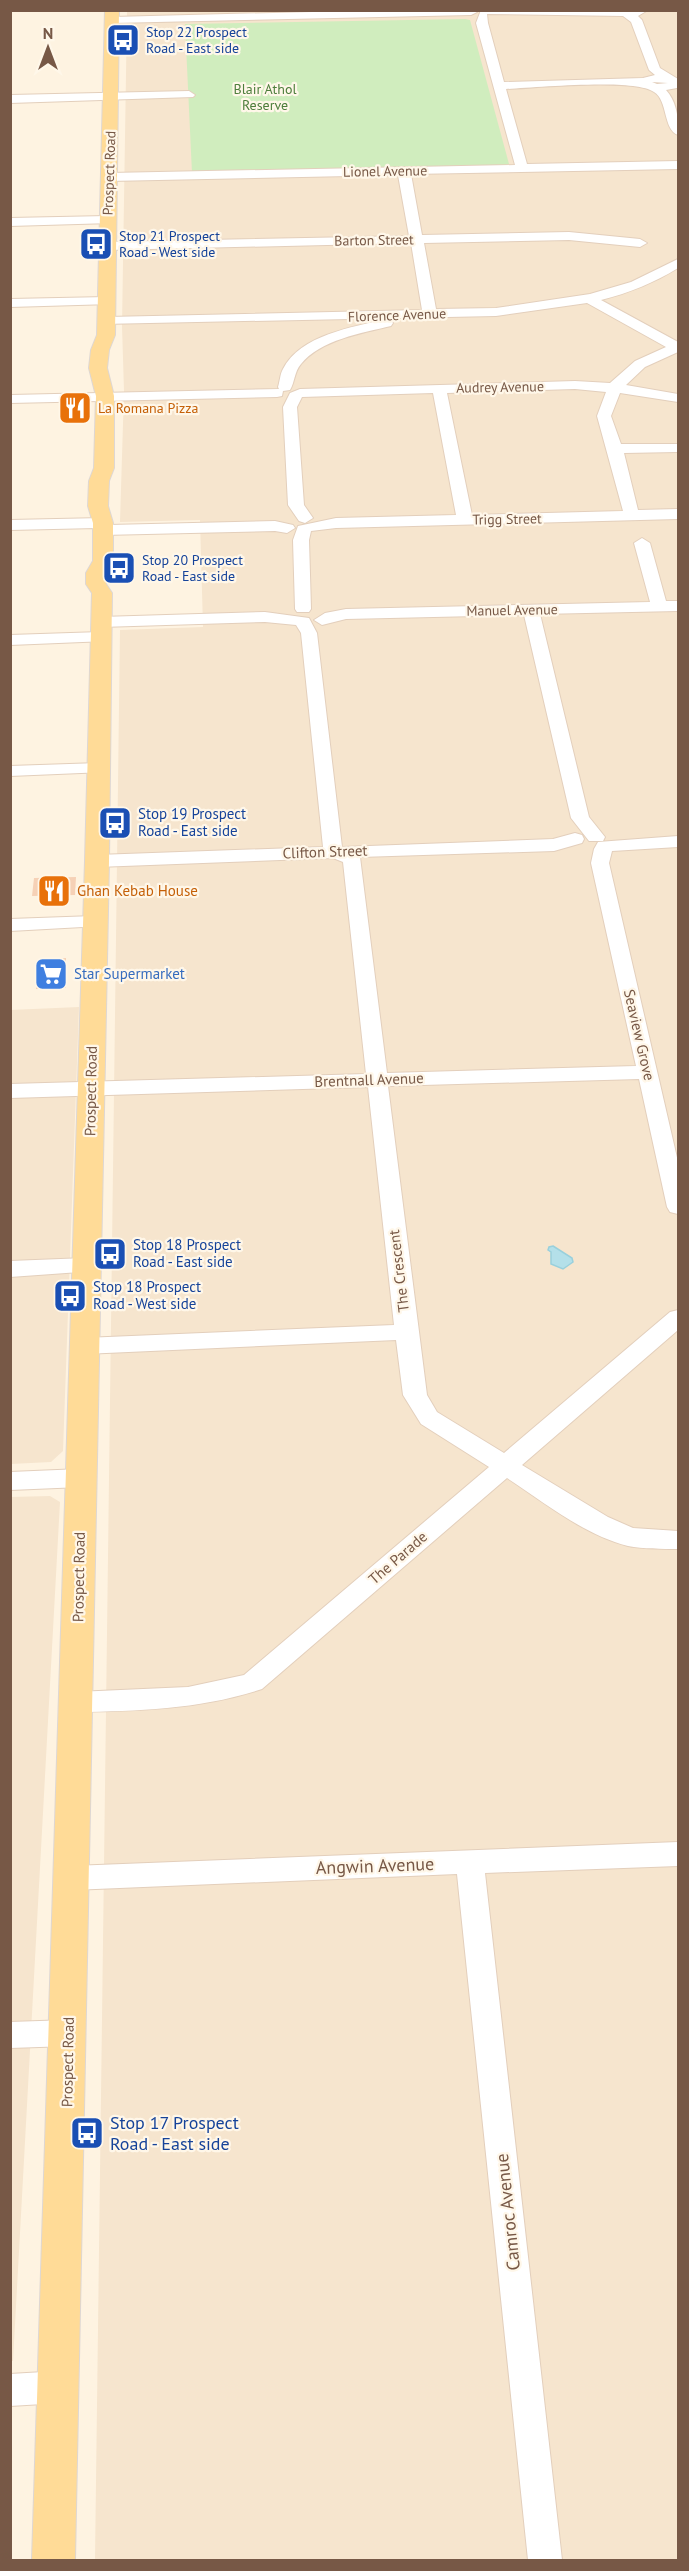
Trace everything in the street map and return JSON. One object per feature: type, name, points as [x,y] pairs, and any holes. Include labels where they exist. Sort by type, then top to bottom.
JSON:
[{"type":"main road","name":"Prospect Road","points":[[53,2560],[69,2032],[102,593],[110,584],[111,573],[103,561],[103,526],[98,506],[99,481],[104,468],[105,392],[112,378],[113,346],[106,328],[112,15]]},
{"type":"street","points":[[112,15],[634,12],[664,83],[678,131]]},
{"type":"street","points":[[479,14],[522,169]]},
{"type":"street","points":[[500,86],[664,83]]},
{"type":"street","points":[[10,99],[189,95]]},
{"type":"street","name":"Lionel Avenue","points":[[109,177],[678,166]]},
{"type":"street","points":[[404,171],[430,314]]},
{"type":"street","points":[[10,222],[107,220]]},
{"type":"street","name":"Barton Street","points":[[108,246],[568,236],[640,243]]},
{"type":"street","name":"Florence Avenue","points":[[106,328],[496,312],[559,305],[589,299],[639,284],[678,263]]},
{"type":"street","points":[[589,299],[678,347]]},
{"type":"street","points":[[10,303],[107,301]]},
{"type":"street","points":[[333,852],[298,524],[288,392],[290,367],[304,353],[318,345],[416,314]]},
{"type":"street","points":[[632,516],[604,416],[615,387],[640,364],[678,347]]},
{"type":"street","name":"Audrey Avenue","points":[[10,399],[105,392],[252,393],[574,385],[615,387],[678,398]]},
{"type":"street","points":[[439,388],[465,520]]},
{"type":"street","points":[[616,454],[678,448]]},
{"type":"street","points":[[616,454],[678,458]]},
{"type":"street","name":"Trigg Street","points":[[10,525],[259,526],[678,514]]},
{"type":"street","points":[[642,543],[659,606]]},
{"type":"street","name":"Manuel Avenue","points":[[10,640],[265,617],[678,606]]},
{"type":"street","points":[[531,610],[580,818],[591,846]]},
{"type":"street","points":[[10,771],[99,768]]},
{"type":"street","name":"Clifton Street","points":[[97,861],[554,845],[591,846],[678,841]]},
{"type":"street","name":"Seaview Grove","points":[[591,846],[648,1072],[678,1207]]},
{"type":"street","name":"The Crescent","points":[[333,852],[352,859],[376,1080],[415,1395],[429,1418],[599,1524],[630,1537],[678,1540]]},
{"type":"street","points":[[10,925],[94,922]]},
{"type":"street","name":"Brentnall Avenue","points":[[10,1090],[648,1072]]},
{"type":"street","points":[[10,1269],[86,1266]]},
{"type":"street","name":"The Parade","points":[[76,1702],[198,1697],[231,1691],[253,1682],[678,1318]]},
{"type":"street","points":[[84,1346],[406,1332]]},
{"type":"street","points":[[10,1480],[81,1478]]},
{"type":"street","name":"Angwin Avenue","points":[[72,1878],[678,1854]]},
{"type":"street","name":"Camroc Avenue","points":[[470,1863],[545,2560]]},
{"type":"street","points":[[10,2035],[69,2032]]},
{"type":"street","points":[[10,2390],[60,2387]]},
{"type":"shaded area","points":[[127,11],[678,11],[678,2560],[95,2560],[120,630],[203,627],[200,520],[120,522],[124,391],[122,326]]},
{"type":"shaded area","points":[[79,1007],[63,1451],[51,1462],[11,1464],[10,1010]]},
{"type":"shaded area","points":[[50,1496],[60,1502],[13,2361],[11,2361],[10,1497]]},
{"type":"green space","name":"Blair Athol Reserve","points":[[470,20],[509,164],[503,166],[192,173],[185,24]]},
{"type":"water","points":[[553,1246],[572,1258],[573,1262],[563,1269],[551,1264],[551,1252],[548,1250]]},
{"type":"building","name":"Ghan Kebab House","points":[[76,877],[75,895],[32,896],[34,878]]},
{"type":"building","name":"Star Supermarket","points":[[66,958],[66,988],[36,989],[37,960]]},
{"type":"place","name":"Stop 22 Prospect Road - East side","points":[[123,40]]},
{"type":"place","name":"Stop 21 Prospect Road - West side","points":[[96,244]]},
{"type":"place","name":"La Romana Pizza","points":[[75,408]]},
{"type":"place","name":"Stop 20 Prospect Road - East side","points":[[119,568]]},
{"type":"place","name":"Stop 19 Prospect Road - East side","points":[[115,823]]},
{"type":"place","name":"Ghan Kebab House","points":[[54,891]]},
{"type":"place","name":"Star Supermarket","points":[[51,974]]},
{"type":"place","name":"Stop 18 Prospect Road - East side","points":[[110,1254]]},
{"type":"place","name":"Stop 18 Prospect Road - West side","points":[[70,1296]]},
{"type":"place","name":"Stop 17 Prospect Road - East side","points":[[87,2133]]}]
